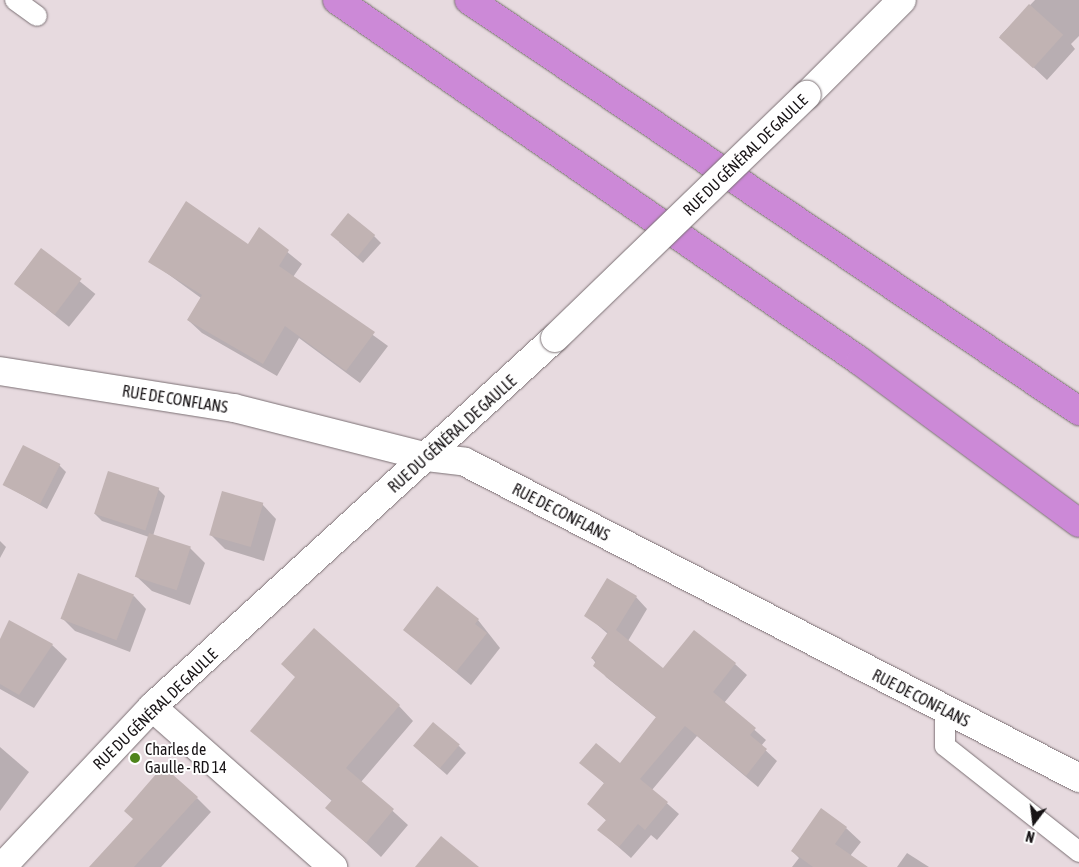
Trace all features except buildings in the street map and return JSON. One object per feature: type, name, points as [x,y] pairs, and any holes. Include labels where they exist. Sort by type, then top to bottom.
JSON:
[{"type":"highway","points":[[337,0],[860,361],[1079,523]]},
{"type":"highway","points":[[469,0],[924,303],[1079,411]]},
{"type":"street","name":"RUE DU GÉNÉRAL DE GAULLE","points":[[2,867],[152,707],[556,338],[807,95],[902,0]]},
{"type":"street","name":"RUE DE CONFLANS","points":[[0,371],[234,408],[427,457],[465,462],[945,711],[1079,778]]},
{"type":"street","points":[[152,707],[333,867]]},
{"type":"lane","points":[[15,0],[37,16]]},
{"type":"lane","points":[[945,711],[945,746],[1079,852]]},
{"type":"place","name":"Charles de Gaulle - RD 14","points":[[135,758]]}]
